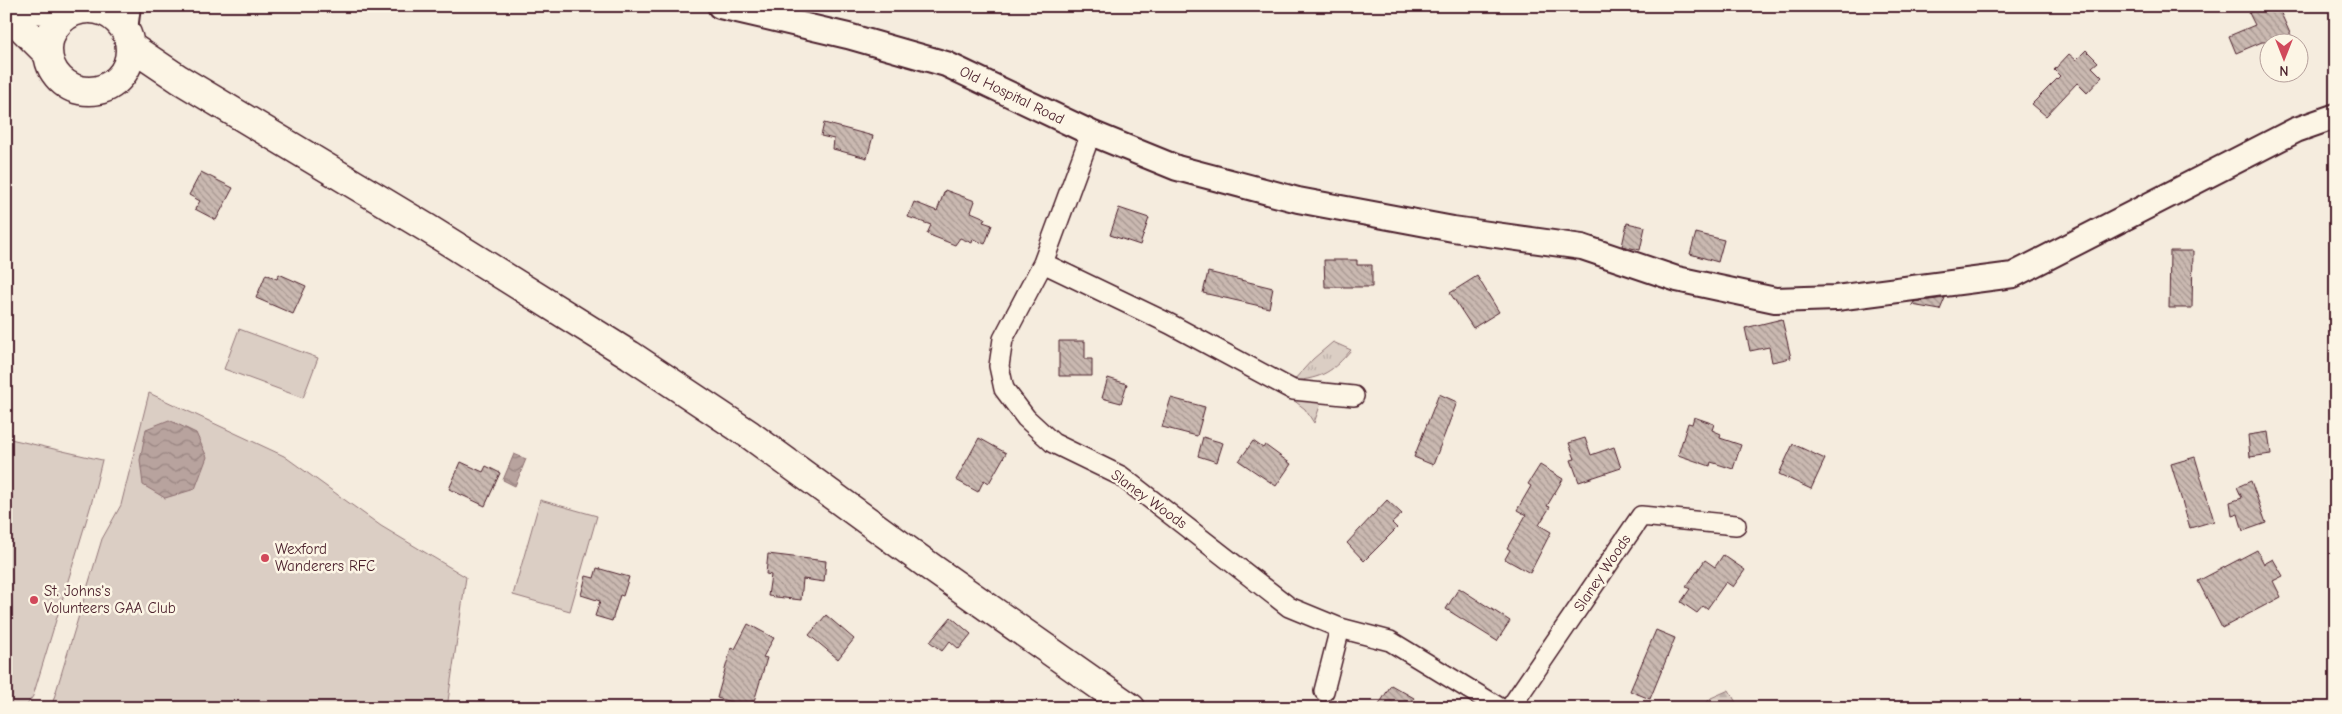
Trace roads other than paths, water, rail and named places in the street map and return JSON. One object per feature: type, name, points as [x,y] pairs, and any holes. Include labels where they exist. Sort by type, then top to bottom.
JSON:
[{"type":"main road","points":[[16,6],[101,10],[115,18],[128,27],[178,79],[427,228],[630,355],[750,435],[932,568],[1131,708]]},
{"type":"main road","points":[[81,10],[57,24],[50,38],[48,54],[53,69],[58,76],[63,82],[77,89],[93,91],[109,86],[121,76],[129,61],[128,27]]},
{"type":"main road","points":[[6,12],[48,54]]},
{"type":"main road","points":[[121,76],[178,79]]},
{"type":"street","name":"Old Hospital Road","points":[[720,6],[848,36],[946,64],[1091,133],[1176,168],[1298,200],[1453,230],[1582,247],[1677,279],[1775,300],[1836,298],[2012,275],[2296,130],[2336,116]]},
{"type":"street","name":"Slaney Woods","points":[[1091,133],[1043,263],[1002,339],[999,366],[1004,389],[1026,418],[1053,443],[1121,476],[1289,607],[1340,628],[1390,641],[1500,708]]},
{"type":"street","points":[[1043,263],[1170,324],[1292,390],[1354,396]]},
{"type":"street","name":"Slaney Woods","points":[[1510,708],[1641,516],[1736,525]]},
{"type":"street","points":[[1324,691],[1340,628]]},
{"type":"water","points":[[169,420],[196,433],[207,457],[195,489],[165,498],[143,485],[140,460],[146,429]]},
{"type":"water","points":[[514,454],[526,459],[515,486],[503,480]]},
{"type":"place","name":"Wexford Wanderers RFC","points":[[265,558]]},
{"type":"place","name":"St. Johns's Volunteers GAA Club","points":[[34,600]]}]
